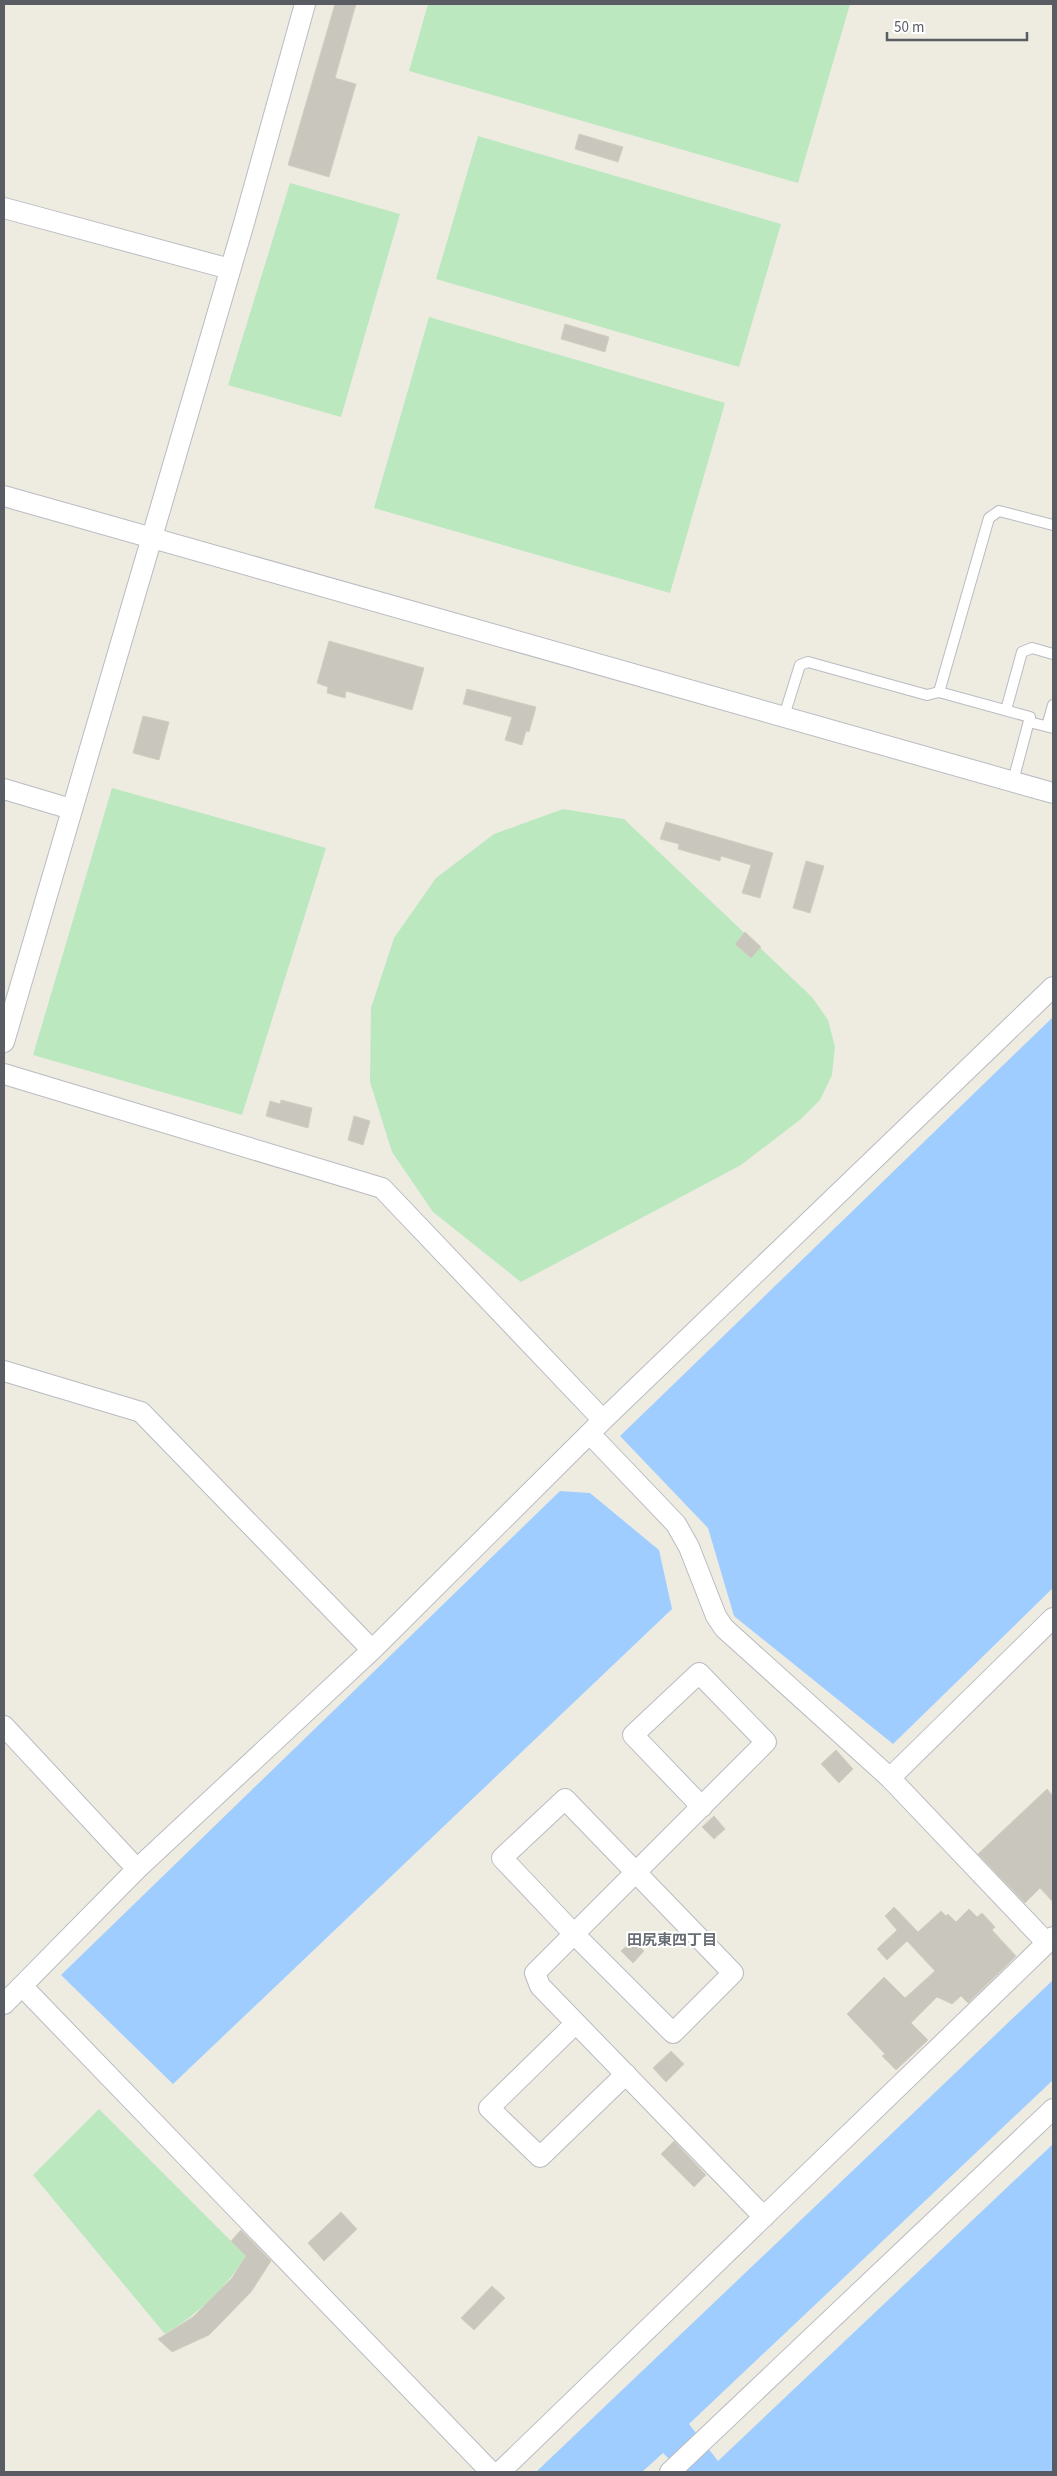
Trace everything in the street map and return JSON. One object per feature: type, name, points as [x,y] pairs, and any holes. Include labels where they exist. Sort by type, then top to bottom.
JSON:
[{"type":"street","points":[[4,1042],[230,269],[305,4]]},
{"type":"street","points":[[4,208],[230,269]]},
{"type":"street","points":[[4,496],[1053,792]]},
{"type":"street","points":[[4,789],[71,809]]},
{"type":"street","points":[[4,2004],[137,1869],[372,1650],[597,1427],[1053,987]]},
{"type":"street","points":[[4,1074],[382,1188],[597,1427],[676,1524],[689,1547],[716,1616],[724,1628],[890,1778],[1050,1940],[500,2472]]},
{"type":"street","points":[[4,1371],[142,1412],[372,1650]]},
{"type":"street","points":[[890,1778],[1053,1618]]},
{"type":"street","points":[[702,1807],[633,1735],[699,1673],[766,1742],[702,1807],[535,1973],[540,1986],[764,2217]]},
{"type":"street","points":[[4,1726],[137,1869]]},
{"type":"street","points":[[565,1799],[635,1873],[733,1973],[672,2033],[502,1858],[565,1799]]},
{"type":"street","points":[[22,1986],[491,2472]]},
{"type":"street","points":[[576,2023],[489,2108],[540,2157],[626,2074]]},
{"type":"street","points":[[670,2472],[1053,2109]]},
{"type":"lane","points":[[939,692],[988,518],[999,511],[1053,525]]},
{"type":"lane","points":[[1006,710],[1022,652],[1032,648],[1053,654]]},
{"type":"lane","points":[[784,716],[800,665],[808,662],[927,695],[939,692],[1006,710],[1030,717],[1013,781]]},
{"type":"lane","points":[[1029,722],[1050,727],[1053,705]]},
{"type":"green space","points":[[428,4],[850,4],[798,183],[409,71]]},
{"type":"green space","points":[[478,136],[781,224],[739,367],[436,279]]},
{"type":"green space","points":[[290,183],[400,214],[341,417],[228,385]]},
{"type":"green space","points":[[429,317],[725,403],[670,593],[374,508]]},
{"type":"green space","points":[[112,788],[326,848],[242,1115],[33,1055]]},
{"type":"green space","points":[[563,809],[624,819],[812,997],[828,1020],[835,1047],[832,1075],[820,1100],[801,1119],[741,1165],[521,1282],[433,1212],[392,1152],[370,1082],[371,1008],[394,938],[436,878],[494,834]]},
{"type":"green space","points":[[99,2109],[246,2256],[210,2300],[189,2318],[165,2334],[33,2175]]},
{"type":"water","points":[[1053,1017],[1053,1588],[893,1744],[734,1616],[708,1528],[620,1436]]},
{"type":"water","points":[[560,1491],[590,1493],[659,1550],[672,1609],[173,2084],[61,1975]]},
{"type":"water","points":[[1053,1980],[1053,2080],[689,2424],[718,2461],[1053,2144],[1053,2472],[682,2472],[663,2453],[642,2472],[536,2472]]},
{"type":"building","points":[[335,4],[356,4],[335,78],[356,84],[329,177],[288,165]]},
{"type":"building","points":[[579,134],[623,147],[618,162],[575,149]]},
{"type":"building","points":[[565,324],[609,337],[605,352],[561,339]]},
{"type":"building","points":[[329,641],[424,668],[412,710],[346,691],[345,698],[327,693],[328,687],[317,683]]},
{"type":"building","points":[[467,689],[536,707],[529,732],[526,731],[522,745],[505,740],[512,717],[463,704]]},
{"type":"building","points":[[143,716],[169,722],[159,760],[133,753]]},
{"type":"building","points":[[666,822],[773,853],[760,898],[742,893],[751,865],[721,856],[720,861],[678,849],[679,844],[660,839]]},
{"type":"building","points":[[806,861],[824,866],[810,913],[793,908]]},
{"type":"building","points":[[745,932],[761,947],[751,958],[735,944]]},
{"type":"building","points":[[281,1100],[312,1108],[308,1128],[266,1116],[270,1101],[280,1104]]},
{"type":"building","points":[[354,1116],[370,1121],[363,1145],[348,1140]]},
{"type":"building","points":[[836,1750],[853,1769],[839,1783],[821,1764]]},
{"type":"building","points":[[1047,1789],[1053,1796],[1053,1902],[1040,1888],[1025,1903],[978,1854]]},
{"type":"building","points":[[714,1816],[725,1829],[714,1839],[702,1827]]},
{"type":"building","points":[[894,1907],[918,1932],[941,1911],[946,1916],[948,1914],[956,1922],[969,1909],[977,1917],[982,1913],[995,1927],[992,1930],[1016,1956],[968,2003],[961,1996],[952,2004],[937,1997],[911,2023],[928,2040],[896,2070],[882,2056],[885,2054],[847,2014],[884,1977],[905,1998],[935,1971],[907,1941],[887,1960],[877,1949],[897,1930],[885,1916]]},
{"type":"building","points":[[633,1940],[644,1951],[633,1963],[621,1951]]},
{"type":"building","points":[[671,2051],[684,2064],[666,2082],[653,2068]]},
{"type":"building","points":[[674,2141],[706,2175],[694,2187],[661,2154]]},
{"type":"building","points":[[341,2212],[357,2229],[324,2261],[308,2243]]},
{"type":"building","points":[[241,2230],[271,2261],[251,2292],[209,2335],[172,2352],[158,2339],[193,2317],[232,2278],[246,2256],[231,2241]]},
{"type":"building","points":[[492,2286],[505,2298],[474,2330],[461,2318]]},
{"type":"district","name":"田尻東四丁目","points":[[672,1940]]}]
